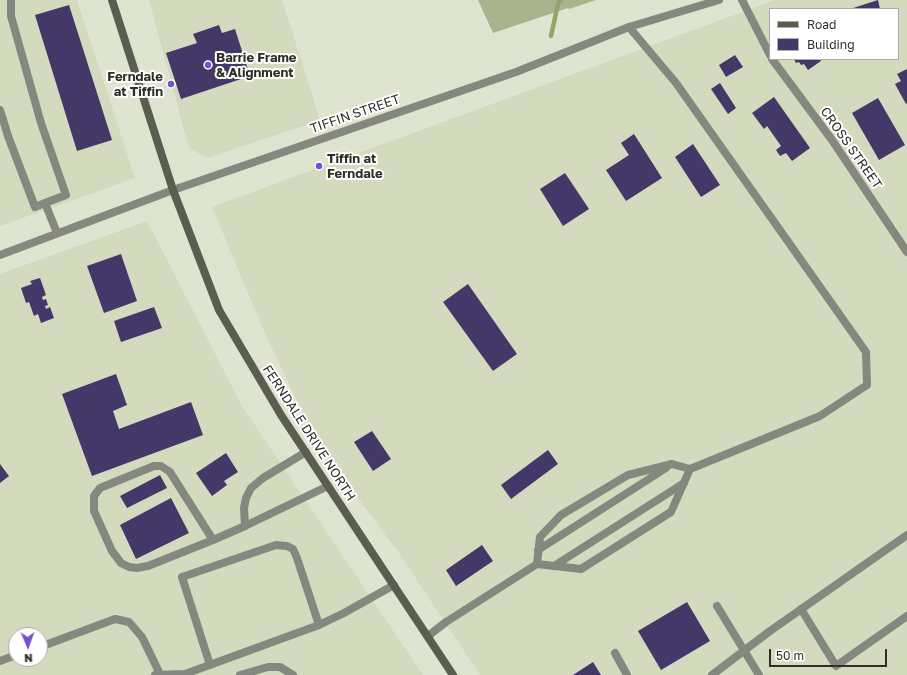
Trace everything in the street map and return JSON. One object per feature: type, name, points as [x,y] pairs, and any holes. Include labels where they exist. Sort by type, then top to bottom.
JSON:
[{"type":"main road","name":"FERNDALE DRIVE NORTH","points":[[112,0],[173,190],[219,310],[281,415],[453,675]]},
{"type":"street","points":[[0,110],[8,136],[35,207],[66,195],[41,123],[11,16],[11,0]]},
{"type":"street","name":"TIFFIN STREET","points":[[0,255],[173,190],[516,72],[629,27],[719,0]]},
{"type":"street","points":[[742,0],[769,53]]},
{"type":"street","points":[[537,564],[540,537],[561,515],[628,475],[672,464],[690,468],[820,416],[867,386],[866,352],[676,84],[629,27]]},
{"type":"street","name":"CROSS STREET","points":[[773,60],[832,140],[907,252]]},
{"type":"street","points":[[45,203],[57,233]]},
{"type":"street","points":[[245,526],[244,508],[250,488],[263,478],[306,452]]},
{"type":"street","points":[[538,550],[672,464]]},
{"type":"street","points":[[213,540],[170,472],[161,466],[154,466],[100,488],[94,496],[94,511],[112,551],[121,564],[137,568],[148,566],[213,540],[328,486]]},
{"type":"street","points":[[428,636],[446,622],[537,564],[581,569],[671,512],[690,468]]},
{"type":"street","points":[[554,566],[684,483]]},
{"type":"street","points":[[712,675],[801,609],[907,535]]},
{"type":"street","points":[[210,665],[182,577],[276,545],[287,546],[293,549],[297,558],[319,625]]},
{"type":"street","points":[[48,644],[115,619],[129,622],[142,637],[158,675],[186,674],[319,625],[394,585]]},
{"type":"street","points":[[717,606],[759,675]]},
{"type":"street","points":[[801,609],[836,666],[907,616]]},
{"type":"street","points":[[615,653],[627,675]]},
{"type":"street","points":[[240,675],[268,667],[280,667],[293,675]]},
{"type":"shaded area","points":[[0,0],[77,0],[135,178],[0,226]]},
{"type":"shaded area","points":[[149,0],[282,0],[320,120],[208,158],[189,148]]},
{"type":"shaded area","points":[[478,0],[596,0],[493,33]]},
{"type":"shaded area","points":[[775,0],[907,0],[907,675],[480,675],[399,553],[316,442],[264,331],[212,207]]},
{"type":"shaded area","points":[[147,221],[242,406],[423,675],[0,675],[0,274]]},
{"type":"building","points":[[878,0],[880,8],[853,8]]},
{"type":"building","points":[[69,5],[112,140],[77,151],[35,15]]},
{"type":"building","name":"Barrie Frame & Alignment","points":[[219,25],[222,33],[235,29],[250,76],[181,99],[166,53],[197,43],[193,34]]},
{"type":"building","points":[[735,55],[743,67],[726,77],[719,65]]},
{"type":"building","points":[[794,60],[821,61],[808,70],[804,64],[801,65],[799,62],[796,63]]},
{"type":"building","points":[[907,69],[906,104],[895,84],[901,81],[897,74]]},
{"type":"building","points":[[720,83],[736,108],[728,114],[711,89]]},
{"type":"building","points":[[774,97],[810,148],[792,161],[786,153],[780,156],[776,150],[781,146],[767,126],[764,129],[752,113]]},
{"type":"building","points":[[878,98],[905,145],[879,160],[852,113]]},
{"type":"building","points":[[634,134],[662,178],[626,201],[606,170],[629,155],[621,143]]},
{"type":"building","points":[[693,144],[720,185],[701,197],[675,157]]},
{"type":"building","points":[[565,173],[589,209],[563,226],[540,189]]},
{"type":"building","points":[[121,254],[137,301],[104,313],[87,266]]},
{"type":"building","points":[[40,278],[46,295],[42,297],[43,300],[46,299],[48,305],[45,306],[46,309],[50,307],[54,318],[41,323],[38,314],[34,316],[29,302],[26,303],[21,288],[32,284],[30,281]]},
{"type":"building","points":[[468,284],[517,354],[493,371],[443,302]]},
{"type":"building","points":[[154,307],[162,328],[121,342],[114,321]]},
{"type":"building","points":[[116,374],[127,405],[113,411],[119,429],[191,402],[203,435],[92,476],[62,394]]},
{"type":"building","points":[[372,431],[391,459],[373,471],[354,442]]},
{"type":"building","points":[[548,450],[558,464],[511,499],[501,485]]},
{"type":"building","points":[[226,453],[238,472],[224,481],[227,485],[212,496],[196,473]]},
{"type":"building","points":[[0,464],[9,476],[0,483]]},
{"type":"building","points":[[160,475],[167,488],[127,508],[120,496]]},
{"type":"building","points":[[171,498],[189,533],[136,559],[120,525]]},
{"type":"building","points":[[482,545],[493,561],[456,586],[446,570]]},
{"type":"building","points":[[687,602],[710,641],[661,670],[638,631]]},
{"type":"building","points":[[593,662],[601,675],[573,675]]},
{"type":"waterway","points":[[551,36],[558,4],[561,0]]},
{"type":"place","name":"Barrie Frame & Alignment","points":[[208,65]]},
{"type":"place","name":"Ferndale at Tiffin","points":[[171,84]]},
{"type":"place","name":"Tiffin at Ferndale","points":[[319,166]]}]
